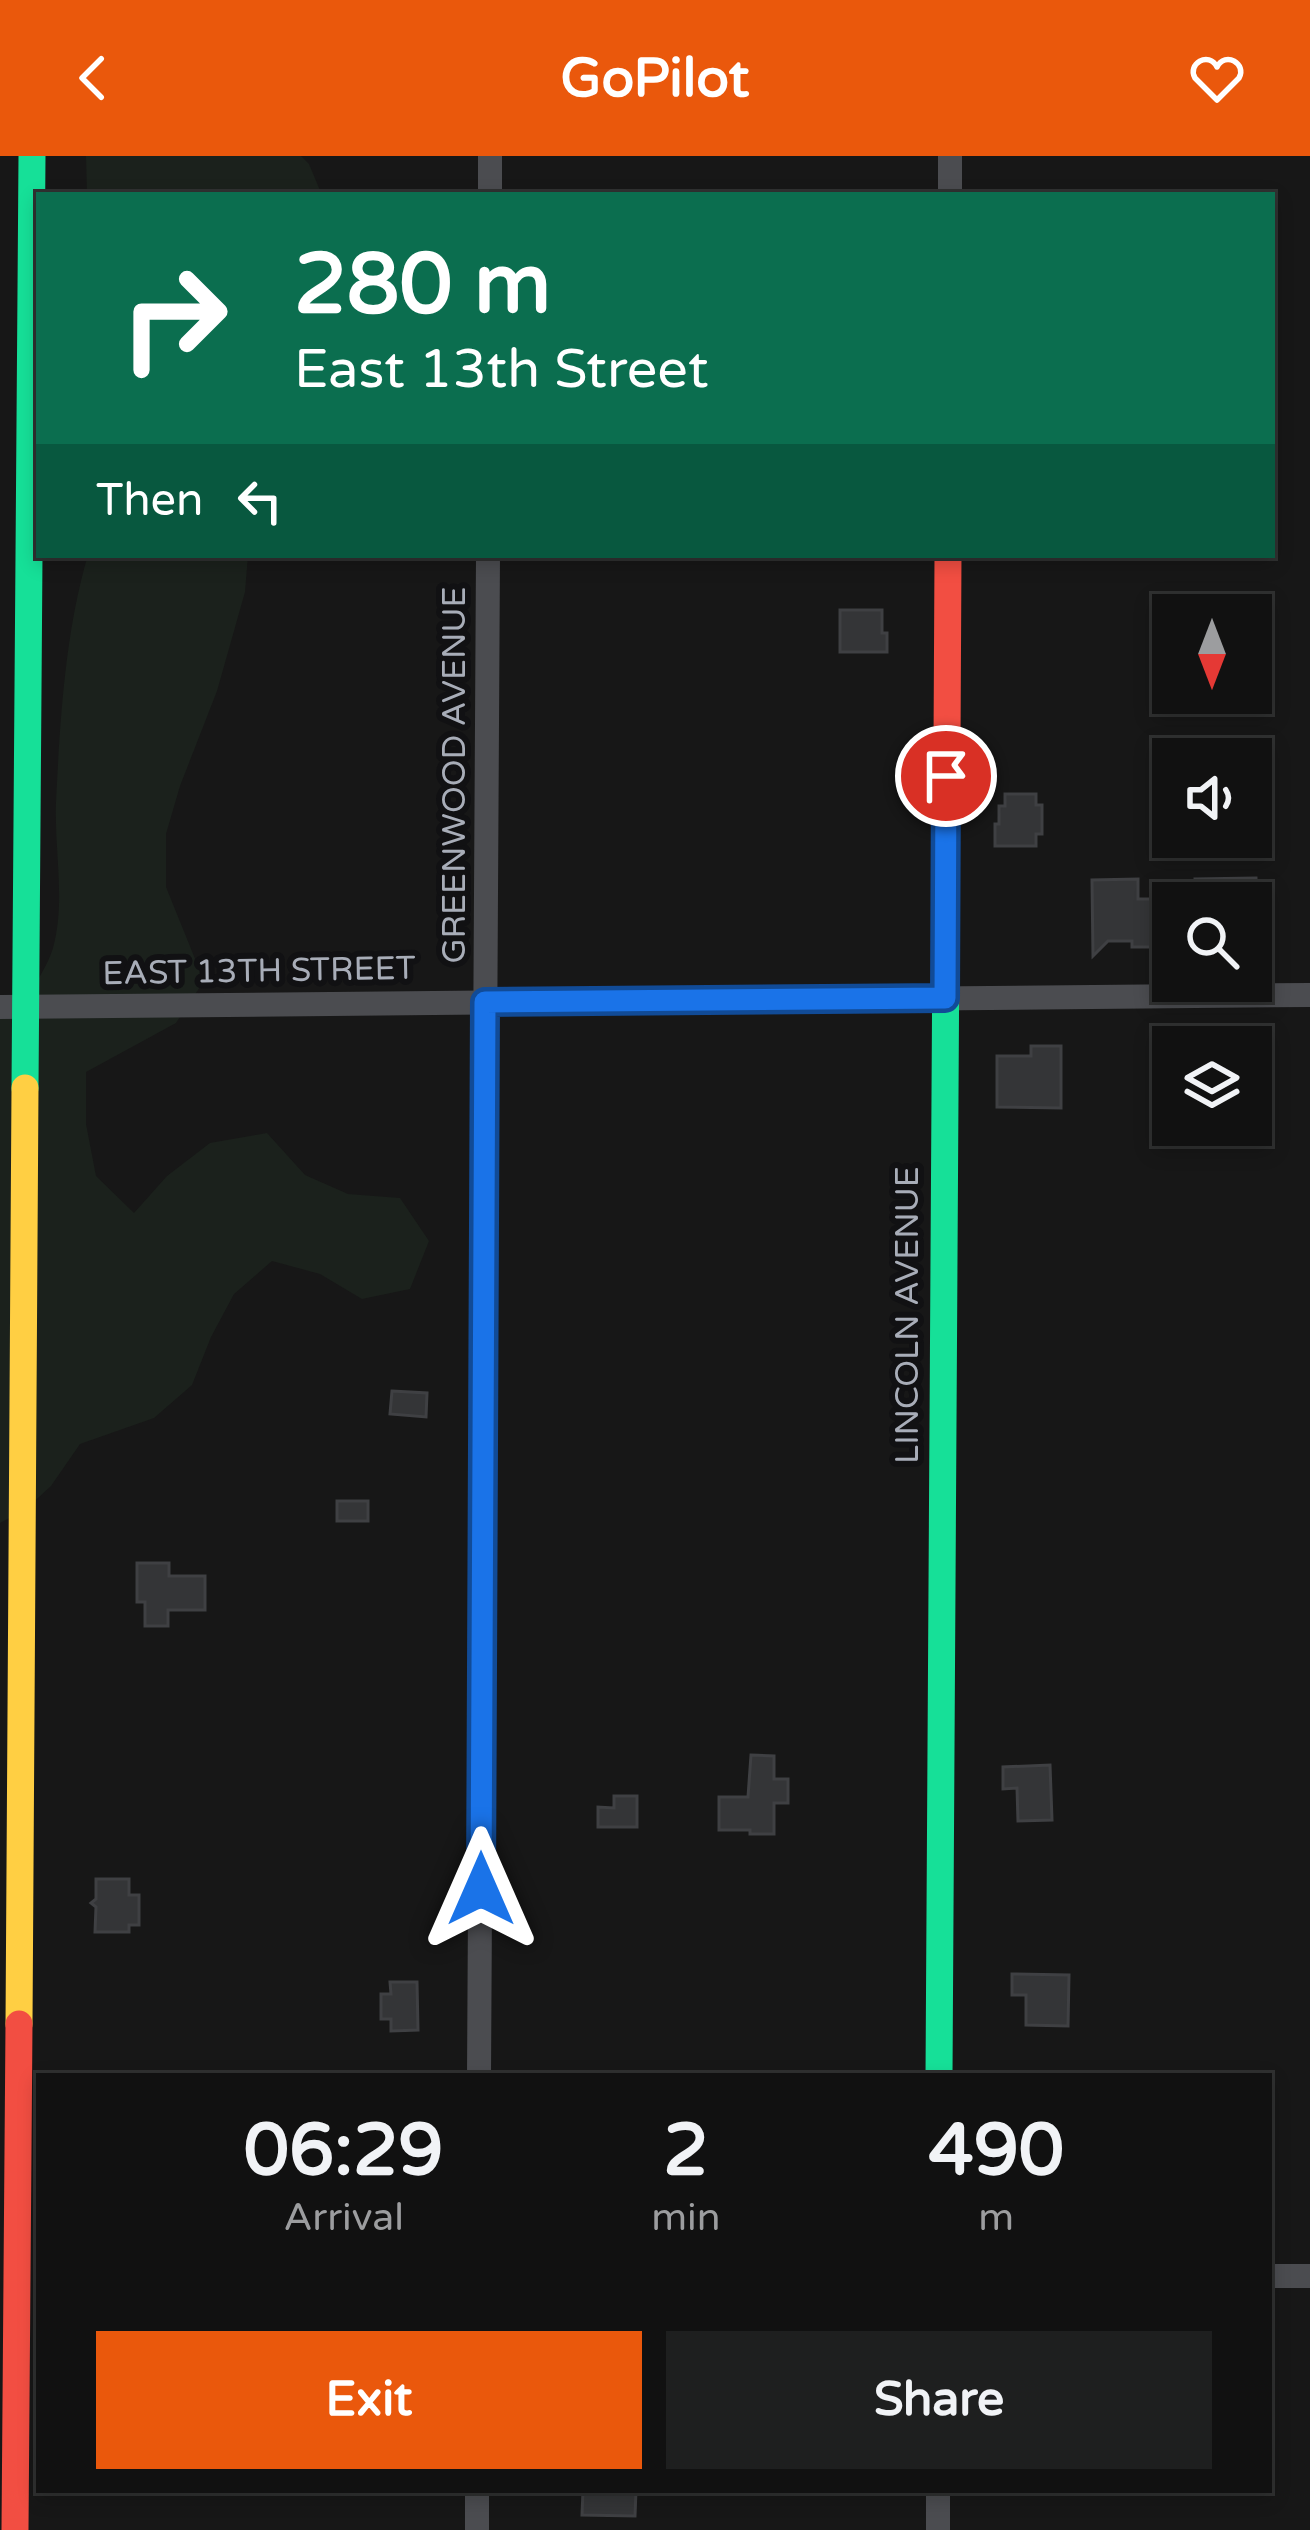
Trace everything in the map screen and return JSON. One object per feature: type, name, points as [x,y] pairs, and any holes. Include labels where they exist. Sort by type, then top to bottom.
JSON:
[{"type":"street","points":[[15,2530],[12,1007],[32,156]]},
{"type":"street","points":[[490,156],[490,192]]},
{"type":"street","points":[[950,156],[950,192]]},
{"type":"street","name":"GREENWOOD AVENUE","points":[[479,2073],[488,558]]},
{"type":"street","name":"LINCOLN AVENUE","points":[[939,2073],[948,558]]},
{"type":"street","name":"EAST 13TH STREET","points":[[12,1007],[1310,995]]},
{"type":"street","points":[[1272,2276],[1310,2276]]},
{"type":"street","points":[[477,2493],[477,2530]]},
{"type":"street","points":[[938,2493],[938,2530]]},
{"type":"shaded area","points":[[86,156],[301,156],[321,192],[87,192]]},
{"type":"shaded area","points":[[87,558],[248,558],[245,592],[217,691],[166,834],[166,887],[204,981],[176,1023],[86,1072],[86,1124],[96,1176],[134,1213],[167,1176],[210,1143],[267,1133],[305,1175],[348,1194],[400,1198],[429,1241],[410,1289],[362,1299],[320,1274],[272,1261],[234,1294],[192,1385],[154,1418],[80,1444],[51,1486],[26,1509],[0,1523],[0,998],[28,997],[48,961],[57,930],[56,802],[74,615]]},
{"type":"building","points":[[840,610],[882,610],[887,652],[840,652]]},
{"type":"building","points":[[1005,794],[1036,794],[1036,805],[1042,805],[1042,834],[1036,834],[1036,846],[995,846],[995,824],[999,824],[999,806],[1005,806]]},
{"type":"building","points":[[1256,878],[1256,882],[1195,882]]},
{"type":"building","points":[[1138,879],[1138,899],[1152,899],[1152,947],[1108,941],[1093,956],[1092,880]]},
{"type":"building","points":[[1031,1046],[1061,1046],[1061,1108],[997,1107],[997,1056],[1031,1056]]},
{"type":"building","points":[[392,1391],[427,1393],[426,1417],[390,1414]]},
{"type":"building","points":[[337,1501],[368,1501],[368,1521],[337,1521]]},
{"type":"building","points":[[137,1563],[169,1563],[169,1576],[205,1576],[205,1610],[168,1610],[168,1626],[145,1626],[145,1602],[137,1602]]},
{"type":"building","points":[[751,1755],[774,1756],[774,1779],[788,1779],[788,1803],[774,1803],[774,1834],[719,1830],[719,1797],[748,1797]]},
{"type":"building","points":[[1050,1765],[1052,1820],[1018,1821],[1017,1788],[1003,1789],[1003,1767]]},
{"type":"building","points":[[614,1796],[637,1796],[637,1827],[598,1827],[598,1807],[614,1808]]},
{"type":"building","points":[[96,1879],[129,1879],[129,1895],[139,1895],[139,1925],[129,1925],[129,1932],[95,1932],[96,1907],[91,1903],[96,1899]]},
{"type":"building","points":[[1012,1974],[1069,1975],[1068,2026],[1026,2025],[1026,1995],[1012,1995]]},
{"type":"building","points":[[390,1982],[417,1982],[418,2030],[391,2031],[391,2019],[381,2019],[381,1994],[391,1994]]},
{"type":"building","points":[[583,2493],[636,2493],[635,2516],[582,2515]]},
{"type":"traffic: fast","points":[[25,1088],[32,156]]},
{"type":"traffic: fast","points":[[939,2073],[946,933]]},
{"type":"traffic: slow","points":[[19,2024],[25,1088]]},
{"type":"traffic: jam","points":[[946,933],[948,558]]},
{"type":"traffic: jam","points":[[15,2530],[19,2024]]},
{"type":"route","points":[[481,1889],[485,1002],[945,998],[946,776]]}]
